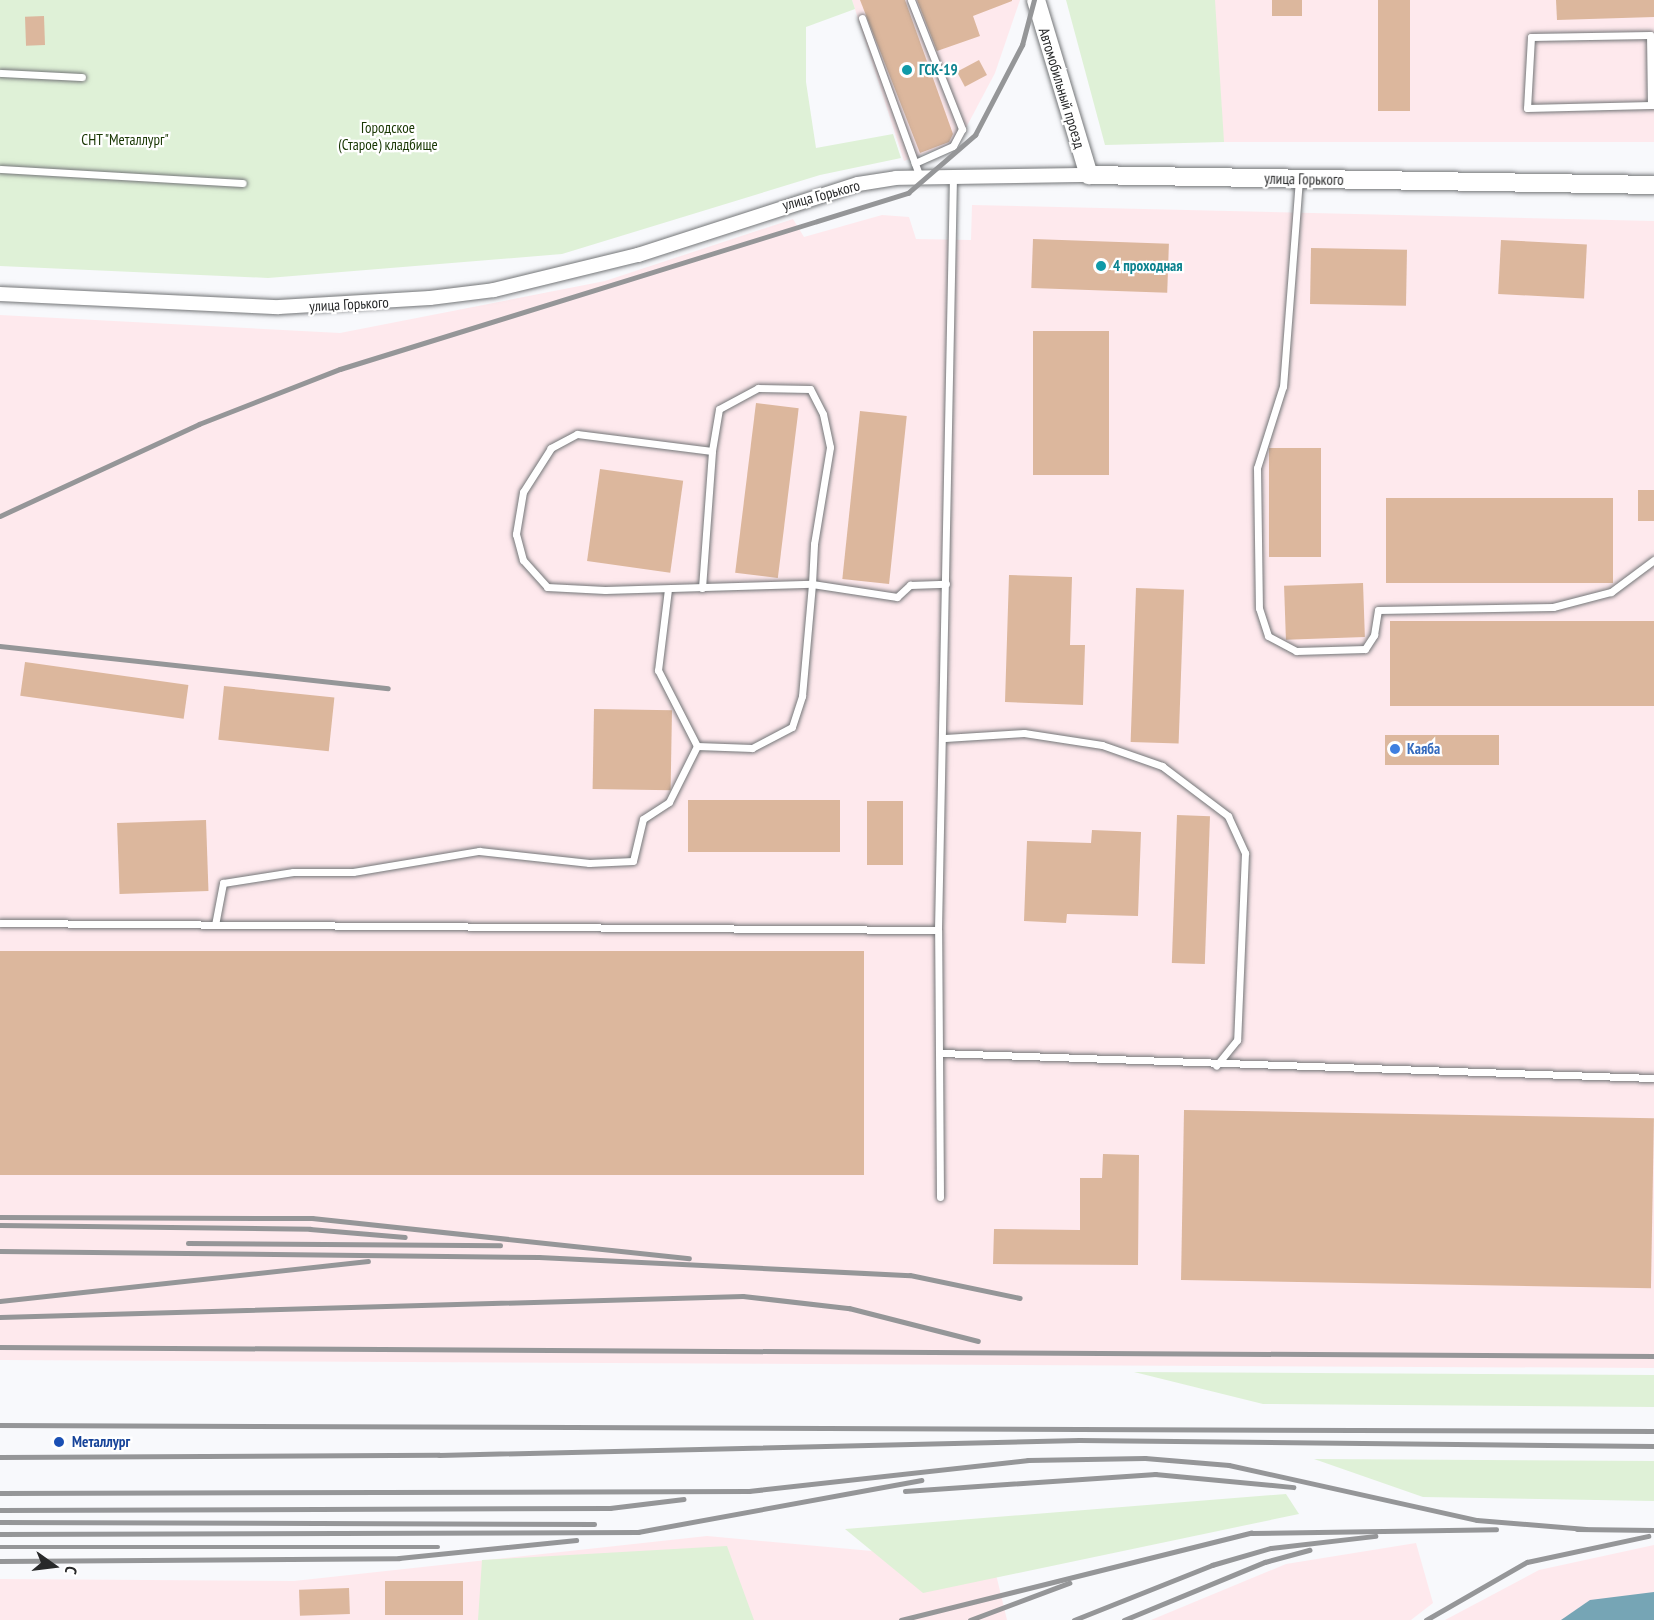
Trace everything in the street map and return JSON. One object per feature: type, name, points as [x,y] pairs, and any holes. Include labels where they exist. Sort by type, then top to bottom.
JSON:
[{"type":"main road","name":"Автомобильный проезд","points":[[1036,0],[1089,175]]},
{"type":"main road","name":"улица Горького","points":[[1089,175],[1654,185]]},
{"type":"street","name":"улица Горького","points":[[0,294],[279,306],[361,305],[494,290],[638,255],[799,199],[858,184],[920,177],[1089,175]]},
{"type":"lane","points":[[911,0],[962,129],[953,146],[915,163]]},
{"type":"lane","points":[[862,18],[920,177]]},
{"type":"lane","points":[[1650,35],[1653,105],[1527,108],[1531,37],[1650,35]]},
{"type":"lane","points":[[0,73],[82,77]]},
{"type":"lane","points":[[0,170],[243,183]]},
{"type":"lane","points":[[940,1197],[938,930],[945,738],[953,176]]},
{"type":"lane","points":[[1299,179],[1282,386],[1257,468],[1259,608],[1268,636],[1296,651],[1365,649],[1374,634],[1378,610],[1552,607],[1611,592],[1654,561]]},
{"type":"lane","points":[[697,746],[752,748],[792,727],[802,696],[812,584],[830,447],[823,414],[810,389],[758,388],[719,409],[712,451],[702,588]]},
{"type":"lane","points":[[712,451],[577,434],[551,448],[523,492],[516,534],[523,560],[547,586],[668,589],[812,584],[897,597],[910,585],[946,584]]},
{"type":"lane","points":[[668,589],[658,670],[697,746]]},
{"type":"lane","points":[[945,738],[1024,733],[1102,746],[1162,766],[1228,816],[1245,853],[1237,1040],[1216,1066]]},
{"type":"lane","points":[[215,925],[223,883],[293,872],[352,872],[479,852],[589,863],[633,861],[643,819],[669,802],[697,746]]},
{"type":"lane","points":[[0,923],[938,930]]},
{"type":"lane","points":[[940,1053],[1216,1066],[1654,1077]]},
{"type":"shaded area","points":[[852,0],[1020,0],[995,73],[959,141],[904,161]]},
{"type":"shaded area","points":[[1215,0],[1654,0],[1654,142],[1215,142]]},
{"type":"shaded area","points":[[972,205],[1654,221],[1654,1368],[0,1360],[0,315],[340,333],[605,281],[793,219],[804,237],[882,215],[909,217],[916,239],[971,240]]},
{"type":"shaded area","points":[[707,1536],[993,1562],[1007,1620],[0,1620],[0,1579],[294,1581]]},
{"type":"shaded area","points":[[1416,1543],[1433,1603],[1411,1620],[1151,1620],[1286,1564]]},
{"type":"shaded area","points":[[1654,1545],[1654,1620],[1445,1620],[1539,1570]]},
{"type":"green space","name":"Городское (Старое) кладбище","points":[[0,0],[852,0],[855,9],[806,27],[806,82],[816,148],[893,134],[901,158],[820,175],[562,254],[268,278],[0,266]]},
{"type":"green space","points":[[1066,0],[1215,0],[1224,142],[1105,145]]},
{"type":"green space","points":[[1134,1372],[1654,1375],[1654,1407],[1263,1404]]},
{"type":"green space","points":[[1314,1459],[1654,1461],[1654,1501],[1423,1497]]},
{"type":"green space","points":[[1286,1494],[1299,1514],[923,1593],[845,1529]]},
{"type":"green space","points":[[727,1546],[754,1620],[478,1620],[482,1560]]},
{"type":"water","points":[[1654,1592],[1654,1620],[1561,1620],[1590,1600]]},
{"type":"building","name":"ГСК-19","points":[[860,0],[905,0],[953,134],[949,142],[920,153]]},
{"type":"building","points":[[917,0],[1012,1],[973,16],[980,36],[937,51]]},
{"type":"building","points":[[1272,0],[1302,0],[1302,16],[1272,16]]},
{"type":"building","points":[[1378,0],[1410,0],[1410,111],[1378,111]]},
{"type":"building","points":[[1556,0],[1654,0],[1654,17],[1557,20]]},
{"type":"building","points":[[44,16],[45,45],[26,46],[25,17]]},
{"type":"building","points":[[979,60],[987,75],[965,87],[957,72]]},
{"type":"building","name":"4 проходная","points":[[1033,239],[1169,244],[1167,293],[1031,288]]},
{"type":"building","points":[[1501,240],[1587,245],[1584,298],[1498,294]]},
{"type":"building","points":[[1311,248],[1407,250],[1406,306],[1310,304]]},
{"type":"building","points":[[1033,331],[1109,331],[1109,475],[1033,475]]},
{"type":"building","points":[[756,403],[799,408],[778,578],[735,573]]},
{"type":"building","points":[[860,411],[907,416],[889,584],[842,579]]},
{"type":"building","points":[[1269,448],[1321,448],[1321,557],[1269,557]]},
{"type":"building","points":[[600,469],[683,481],[670,573],[587,561]]},
{"type":"building","points":[[1638,490],[1654,490],[1654,521],[1638,521]]},
{"type":"building","points":[[1386,498],[1613,498],[1613,583],[1386,583]]},
{"type":"building","points":[[1009,575],[1072,577],[1070,645],[1085,645],[1083,705],[1005,702]]},
{"type":"building","points":[[1363,583],[1365,637],[1286,640],[1284,586]]},
{"type":"building","points":[[1136,588],[1184,590],[1179,744],[1131,742]]},
{"type":"building","points":[[1390,621],[1654,621],[1654,706],[1390,706]]},
{"type":"building","points":[[25,662],[188,685],[184,719],[20,696]]},
{"type":"building","points":[[224,686],[334,698],[329,751],[218,740]]},
{"type":"building","points":[[594,709],[672,710],[671,790],[593,789]]},
{"type":"building","points":[[1385,735],[1499,735],[1499,765],[1385,765]]},
{"type":"building","points":[[688,800],[840,800],[840,852],[688,852]]},
{"type":"building","points":[[867,801],[903,801],[903,865],[867,865]]},
{"type":"building","points":[[1177,815],[1210,816],[1205,964],[1172,963]]},
{"type":"building","points":[[206,820],[208,891],[120,894],[117,823]]},
{"type":"building","points":[[1092,830],[1141,832],[1138,916],[1067,914],[1066,923],[1024,921],[1027,841],[1091,843]]},
{"type":"building","points":[[0,951],[864,951],[864,1175],[0,1175]]},
{"type":"building","points":[[1184,1110],[1654,1118],[1651,1288],[1181,1280]]},
{"type":"building","points":[[1103,1154],[1139,1155],[1138,1265],[993,1264],[994,1229],[1080,1230],[1080,1178],[1102,1178]]},
{"type":"building","points":[[385,1581],[463,1581],[463,1615],[385,1615]]},
{"type":"building","points":[[349,1588],[350,1614],[300,1616],[299,1590]]},
{"type":"railway","points":[[0,516],[199,424],[340,369],[908,193],[975,135],[1022,45],[1034,0]]},
{"type":"railway","points":[[0,646],[388,688]]},
{"type":"railway","points":[[0,1217],[312,1218],[689,1258]]},
{"type":"railway","points":[[0,1225],[310,1229],[405,1237]]},
{"type":"railway","points":[[188,1243],[500,1245]]},
{"type":"railway","points":[[0,1251],[539,1257],[910,1275],[1020,1298]]},
{"type":"railway","points":[[0,1301],[368,1261]]},
{"type":"railway","points":[[0,1317],[743,1296],[849,1308],[978,1341]]},
{"type":"railway","points":[[0,1347],[1654,1356]]},
{"type":"railway","points":[[0,1425],[1654,1431]]},
{"type":"railway","points":[[0,1457],[439,1455],[1079,1440],[1654,1446]]},
{"type":"railway","points":[[0,1493],[749,1491],[1028,1460],[1145,1458],[1229,1465],[1477,1520],[1586,1529]]},
{"type":"railway","points":[[905,1491],[1155,1474],[1293,1487]]},
{"type":"railway","points":[[0,1534],[638,1532],[921,1480]]},
{"type":"railway","points":[[0,1510],[610,1508],[683,1499]]},
{"type":"railway","points":[[0,1522],[594,1524]]},
{"type":"railway","points":[[901,1620],[1251,1533],[1496,1529]]},
{"type":"railway","points":[[1577,1529],[1654,1530]]},
{"type":"railway","points":[[1074,1620],[1212,1565],[1271,1548],[1375,1536]]},
{"type":"railway","points":[[1426,1620],[1527,1562],[1648,1536]]},
{"type":"railway","points":[[0,1561],[399,1558],[576,1540]]},
{"type":"railway","points":[[0,1547],[438,1547]]},
{"type":"railway","points":[[1124,1620],[1265,1562],[1309,1550]]},
{"type":"railway","points":[[970,1620],[1069,1583]]},
{"type":"place","name":"ГСК-19","points":[[907,70]]},
{"type":"place","name":"4 проходная","points":[[1101,266]]},
{"type":"place","name":"Каяба","points":[[1395,749]]},
{"type":"place","name":"Металлург","points":[[59,1442]]},
{"type":"park label","name":"СНТ \"Металлург\"","points":[[125,140]]}]
